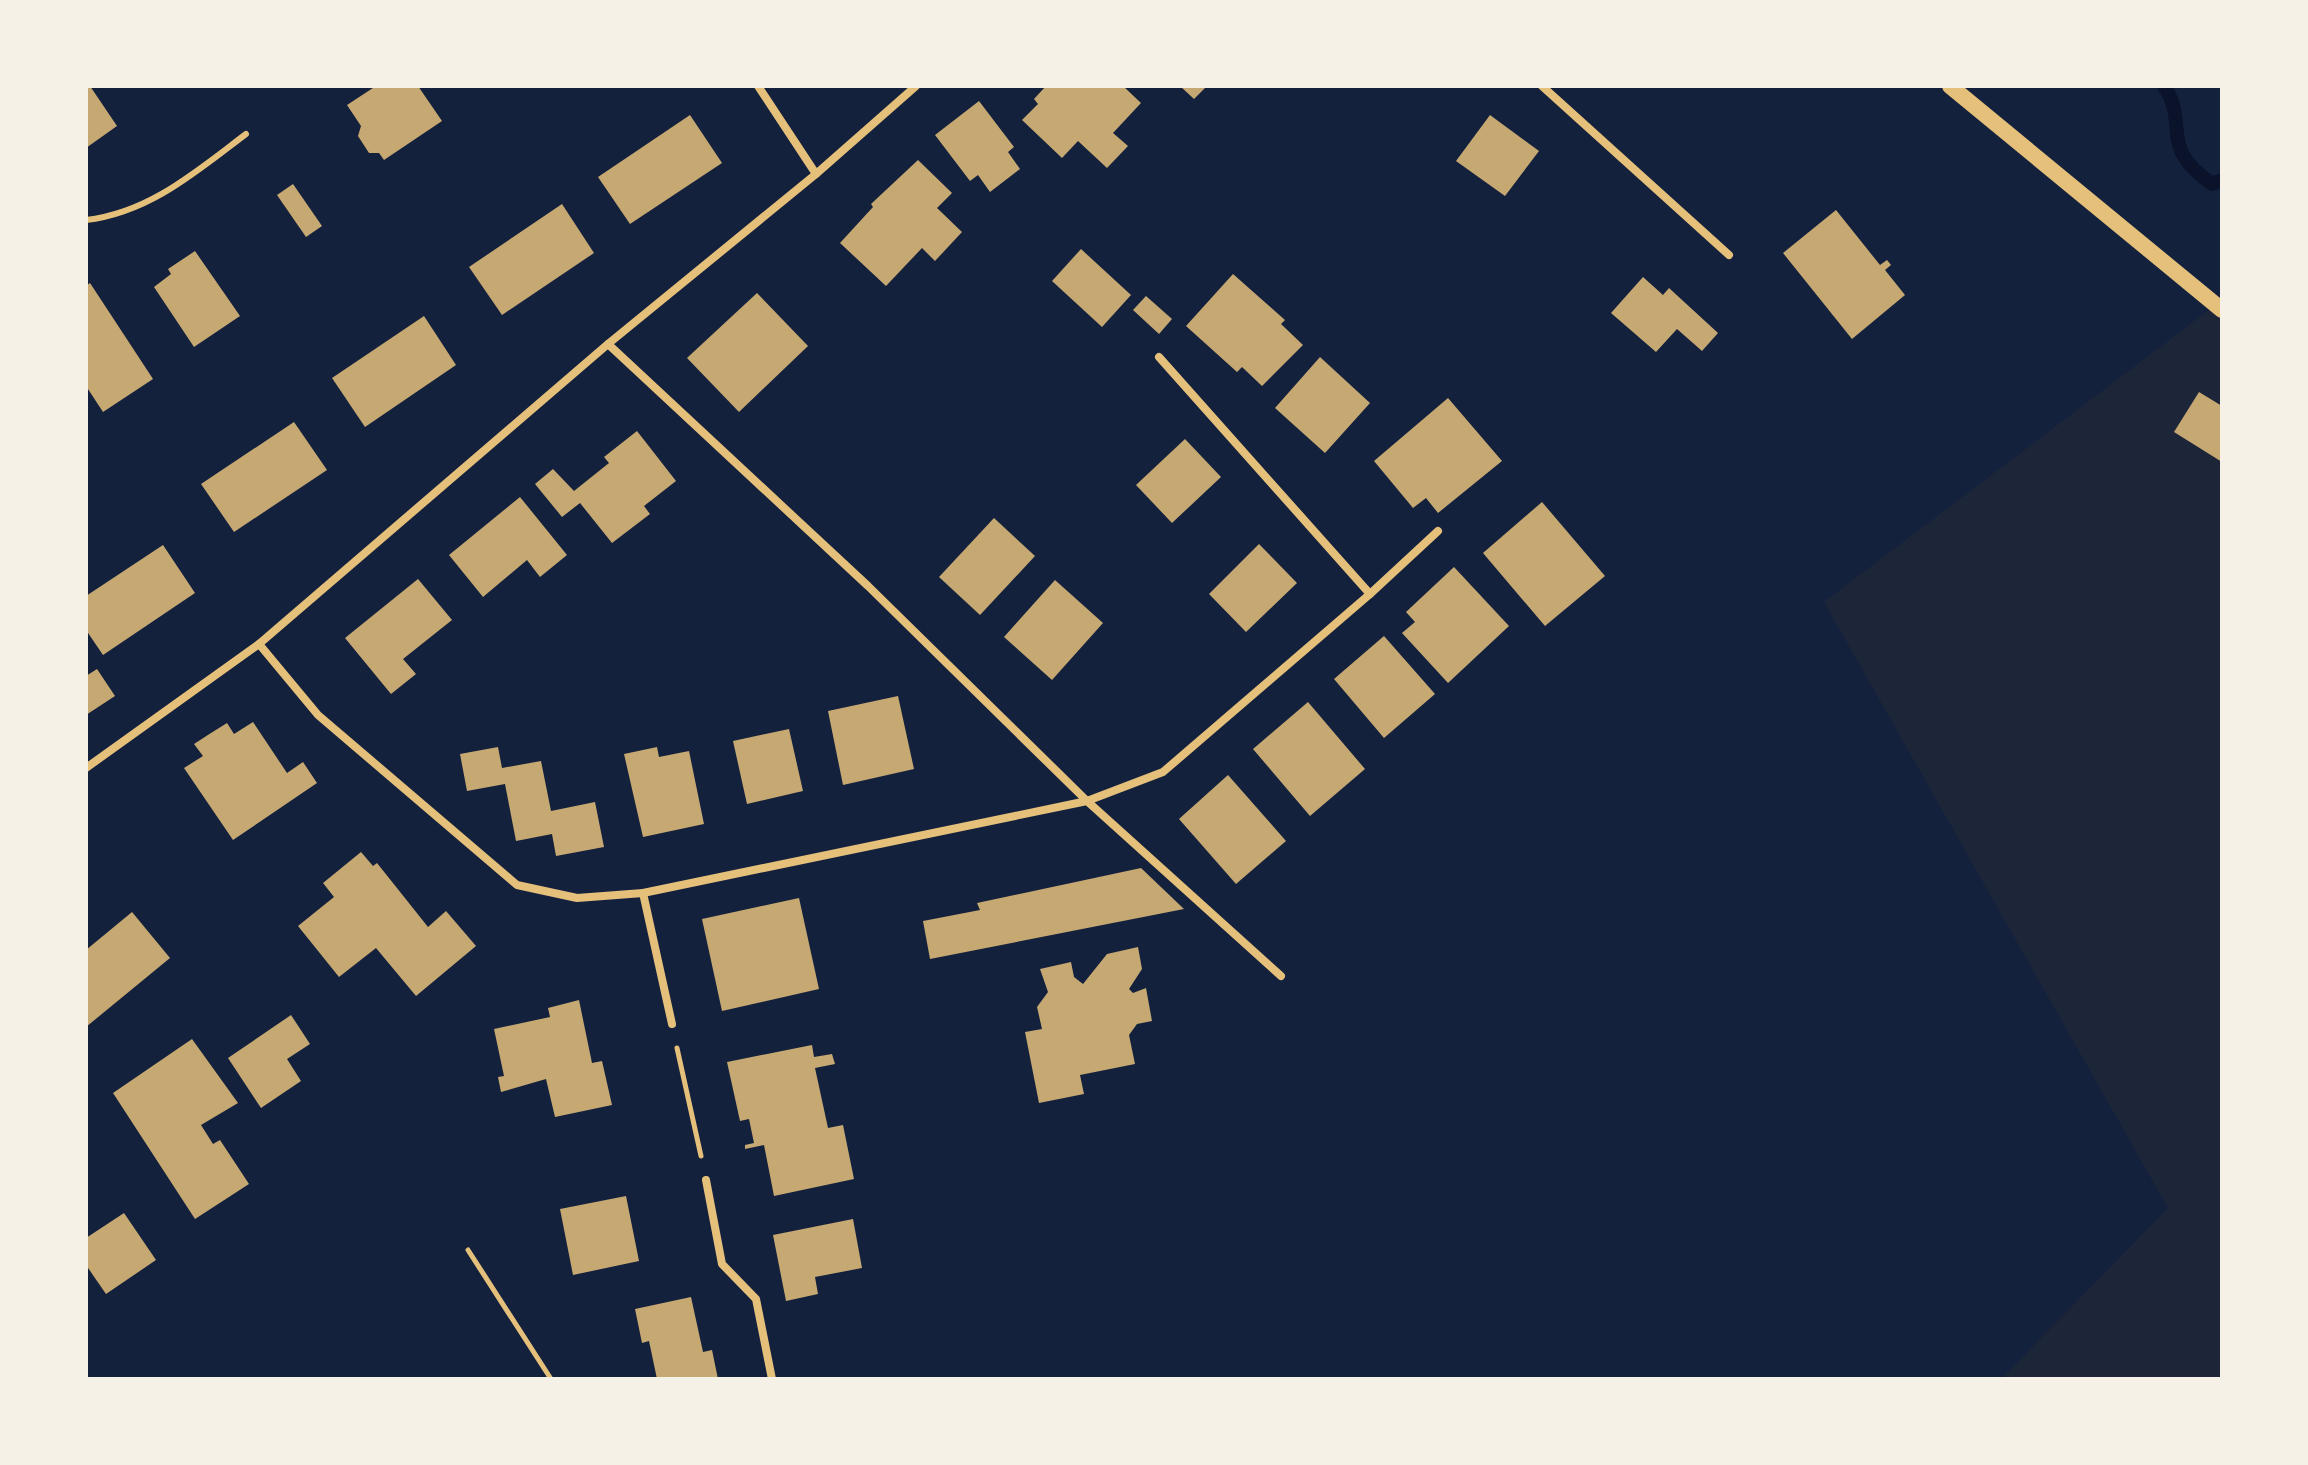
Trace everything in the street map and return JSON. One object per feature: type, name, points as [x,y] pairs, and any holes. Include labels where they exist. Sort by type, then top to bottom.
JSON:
[{"type":"main road","points":[[1950,86],[2222,310]]},
{"type":"street","points":[[758,86],[816,174]]},
{"type":"street","points":[[86,768],[259,644],[608,344],[816,174],[916,86]]},
{"type":"street","points":[[1542,86],[1729,255]]},
{"type":"street","points":[[608,344],[868,586],[1087,801],[1281,976]]},
{"type":"street","points":[[1159,357],[1370,594]]},
{"type":"street","points":[[259,644],[318,715],[517,885],[577,898],[643,893],[1087,801],[1163,772],[1370,594],[1438,531]]},
{"type":"street","points":[[643,893],[672,1024]]},
{"type":"street","points":[[706,1180],[722,1264],[756,1299],[772,1379]]},
{"type":"lane","points":[[86,220],[116,217],[178,186],[246,134]]},
{"type":"path","points":[[672,1024],[706,1180]]},
{"type":"path","points":[[468,1250],[551,1379]]},
{"type":"shaded area","points":[[2222,300],[2222,1379],[2001,1379],[2168,1208],[1824,602]]},
{"type":"building","points":[[86,86],[90,86],[117,126],[86,148]]},
{"type":"building","points":[[376,86],[418,86],[442,121],[384,160],[379,153],[369,153],[358,136],[361,126],[347,105]]},
{"type":"building","points":[[1046,86],[1123,86],[1141,103],[1113,133],[1128,146],[1107,168],[1078,141],[1062,158],[1022,120],[1038,104],[1034,99]]},
{"type":"building","points":[[1180,86],[1207,86],[1194,99]]},
{"type":"building","points":[[979,101],[1014,147],[1008,152],[1020,169],[990,192],[978,175],[970,181],[935,135]]},
{"type":"building","points":[[690,115],[722,163],[630,224],[598,177]]},
{"type":"building","points":[[1490,115],[1539,151],[1505,196],[1456,161]]},
{"type":"building","points":[[918,160],[952,193],[937,208],[962,232],[935,261],[922,248],[886,286],[840,243],[873,207],[871,204]]},
{"type":"building","points":[[293,184],[322,226],[306,237],[277,195]]},
{"type":"building","points":[[562,204],[594,253],[502,315],[469,267]]},
{"type":"building","points":[[1836,210],[1880,265],[1887,260],[1891,265],[1885,270],[1905,295],[1852,339],[1783,253]]},
{"type":"building","points":[[1081,249],[1131,295],[1102,327],[1052,281]]},
{"type":"building","points":[[195,251],[240,316],[194,347],[154,287],[171,274],[168,269]]},
{"type":"building","points":[[1233,274],[1285,320],[1281,324],[1303,345],[1262,386],[1242,367],[1237,372],[1186,326]]},
{"type":"building","points":[[1643,277],[1663,295],[1669,288],[1718,333],[1702,351],[1677,329],[1656,352],[1611,313]]},
{"type":"building","points":[[90,283],[153,379],[103,412],[86,386],[86,286]]},
{"type":"building","points":[[757,293],[808,346],[739,412],[687,358]]},
{"type":"building","points":[[1146,296],[1172,319],[1159,334],[1133,310]]},
{"type":"building","points":[[424,316],[456,365],[365,427],[332,378]]},
{"type":"building","points":[[1320,357],[1370,403],[1325,453],[1275,408]]},
{"type":"building","points":[[2199,392],[2222,406],[2222,462],[2174,432]]},
{"type":"building","points":[[1448,398],[1502,461],[1438,513],[1426,498],[1413,508],[1374,461]]},
{"type":"building","points":[[294,422],[327,470],[234,532],[201,484]]},
{"type":"building","points":[[637,431],[676,481],[644,506],[650,514],[612,543],[580,503],[562,517],[535,484],[553,469],[574,491],[609,463],[604,457]]},
{"type":"building","points":[[1185,439],[1221,477],[1172,523],[1136,485]]},
{"type":"building","points":[[520,497],[567,555],[540,577],[527,560],[483,597],[449,555]]},
{"type":"building","points":[[1542,502],[1605,576],[1545,626],[1483,553]]},
{"type":"building","points":[[994,518],[1035,556],[980,615],[939,577]]},
{"type":"building","points":[[1259,544],[1297,583],[1246,632],[1209,594]]},
{"type":"building","points":[[163,545],[195,593],[103,655],[86,630],[86,596]]},
{"type":"building","points":[[1454,567],[1509,626],[1448,683],[1402,633],[1415,622],[1406,612]]},
{"type":"building","points":[[418,579],[452,620],[403,659],[416,674],[391,694],[345,638]]},
{"type":"building","points":[[1055,580],[1103,623],[1052,680],[1004,637]]},
{"type":"building","points":[[1384,636],[1435,694],[1384,738],[1334,679]]},
{"type":"building","points":[[97,669],[115,696],[86,715],[86,676]]},
{"type":"building","points":[[898,696],[914,769],[843,785],[828,711]]},
{"type":"building","points":[[1308,702],[1365,769],[1310,816],[1253,749]]},
{"type":"building","points":[[253,722],[287,773],[303,762],[317,783],[233,840],[184,768],[203,756],[194,744],[227,723],[234,734]]},
{"type":"building","points":[[789,729],[803,791],[747,804],[733,741]]},
{"type":"building","points":[[498,747],[502,768],[541,761],[551,811],[595,802],[604,847],[556,856],[552,834],[516,841],[505,784],[467,791],[460,754]]},
{"type":"building","points":[[657,747],[659,757],[689,751],[704,824],[643,837],[624,754]]},
{"type":"building","points":[[1228,775],[1286,841],[1236,884],[1179,819]]},
{"type":"building","points":[[361,852],[373,866],[377,863],[428,927],[446,911],[476,946],[416,996],[376,948],[339,977],[298,926],[334,897],[323,883]]},
{"type":"building","points":[[1141,868],[1184,909],[930,959],[923,921],[980,910],[977,903]]},
{"type":"building","points":[[799,898],[819,989],[722,1011],[702,919]]},
{"type":"building","points":[[132,912],[170,958],[86,1027],[86,950]]},
{"type":"building","points":[[1138,947],[1142,969],[1129,989],[1133,993],[1146,988],[1152,1021],[1137,1024],[1129,1035],[1135,1064],[1080,1075],[1084,1094],[1039,1103],[1025,1032],[1042,1029],[1037,1007],[1048,992],[1040,969],[1071,962],[1074,977],[1083,984],[1107,954]]},
{"type":"building","points":[[579,1000],[592,1063],[602,1061],[612,1105],[555,1117],[546,1079],[501,1092],[498,1077],[504,1076],[494,1029],[550,1017],[548,1008]]},
{"type":"building","points":[[291,1015],[310,1044],[287,1059],[301,1081],[261,1108],[228,1058]]},
{"type":"building","points":[[192,1039],[238,1103],[201,1125],[213,1144],[220,1140],[249,1184],[195,1219],[113,1093]]},
{"type":"building","points":[[812,1045],[814,1057],[832,1054],[835,1064],[815,1068],[828,1128],[843,1125],[854,1179],[774,1196],[764,1145],[745,1149],[745,1145],[754,1143],[749,1119],[740,1121],[727,1062]]},
{"type":"building","points":[[626,1196],[639,1261],[573,1275],[560,1209]]},
{"type":"building","points":[[124,1213],[156,1260],[106,1294],[86,1265],[86,1238]]},
{"type":"building","points":[[853,1219],[862,1268],[815,1277],[818,1294],[786,1301],[773,1235]]},
{"type":"building","points":[[691,1297],[703,1352],[712,1350],[718,1379],[657,1379],[649,1341],[642,1343],[635,1309]]},
{"type":"waterway","points":[[2164,86],[2175,112],[2179,147],[2185,158],[2212,184],[2222,180]]}]
